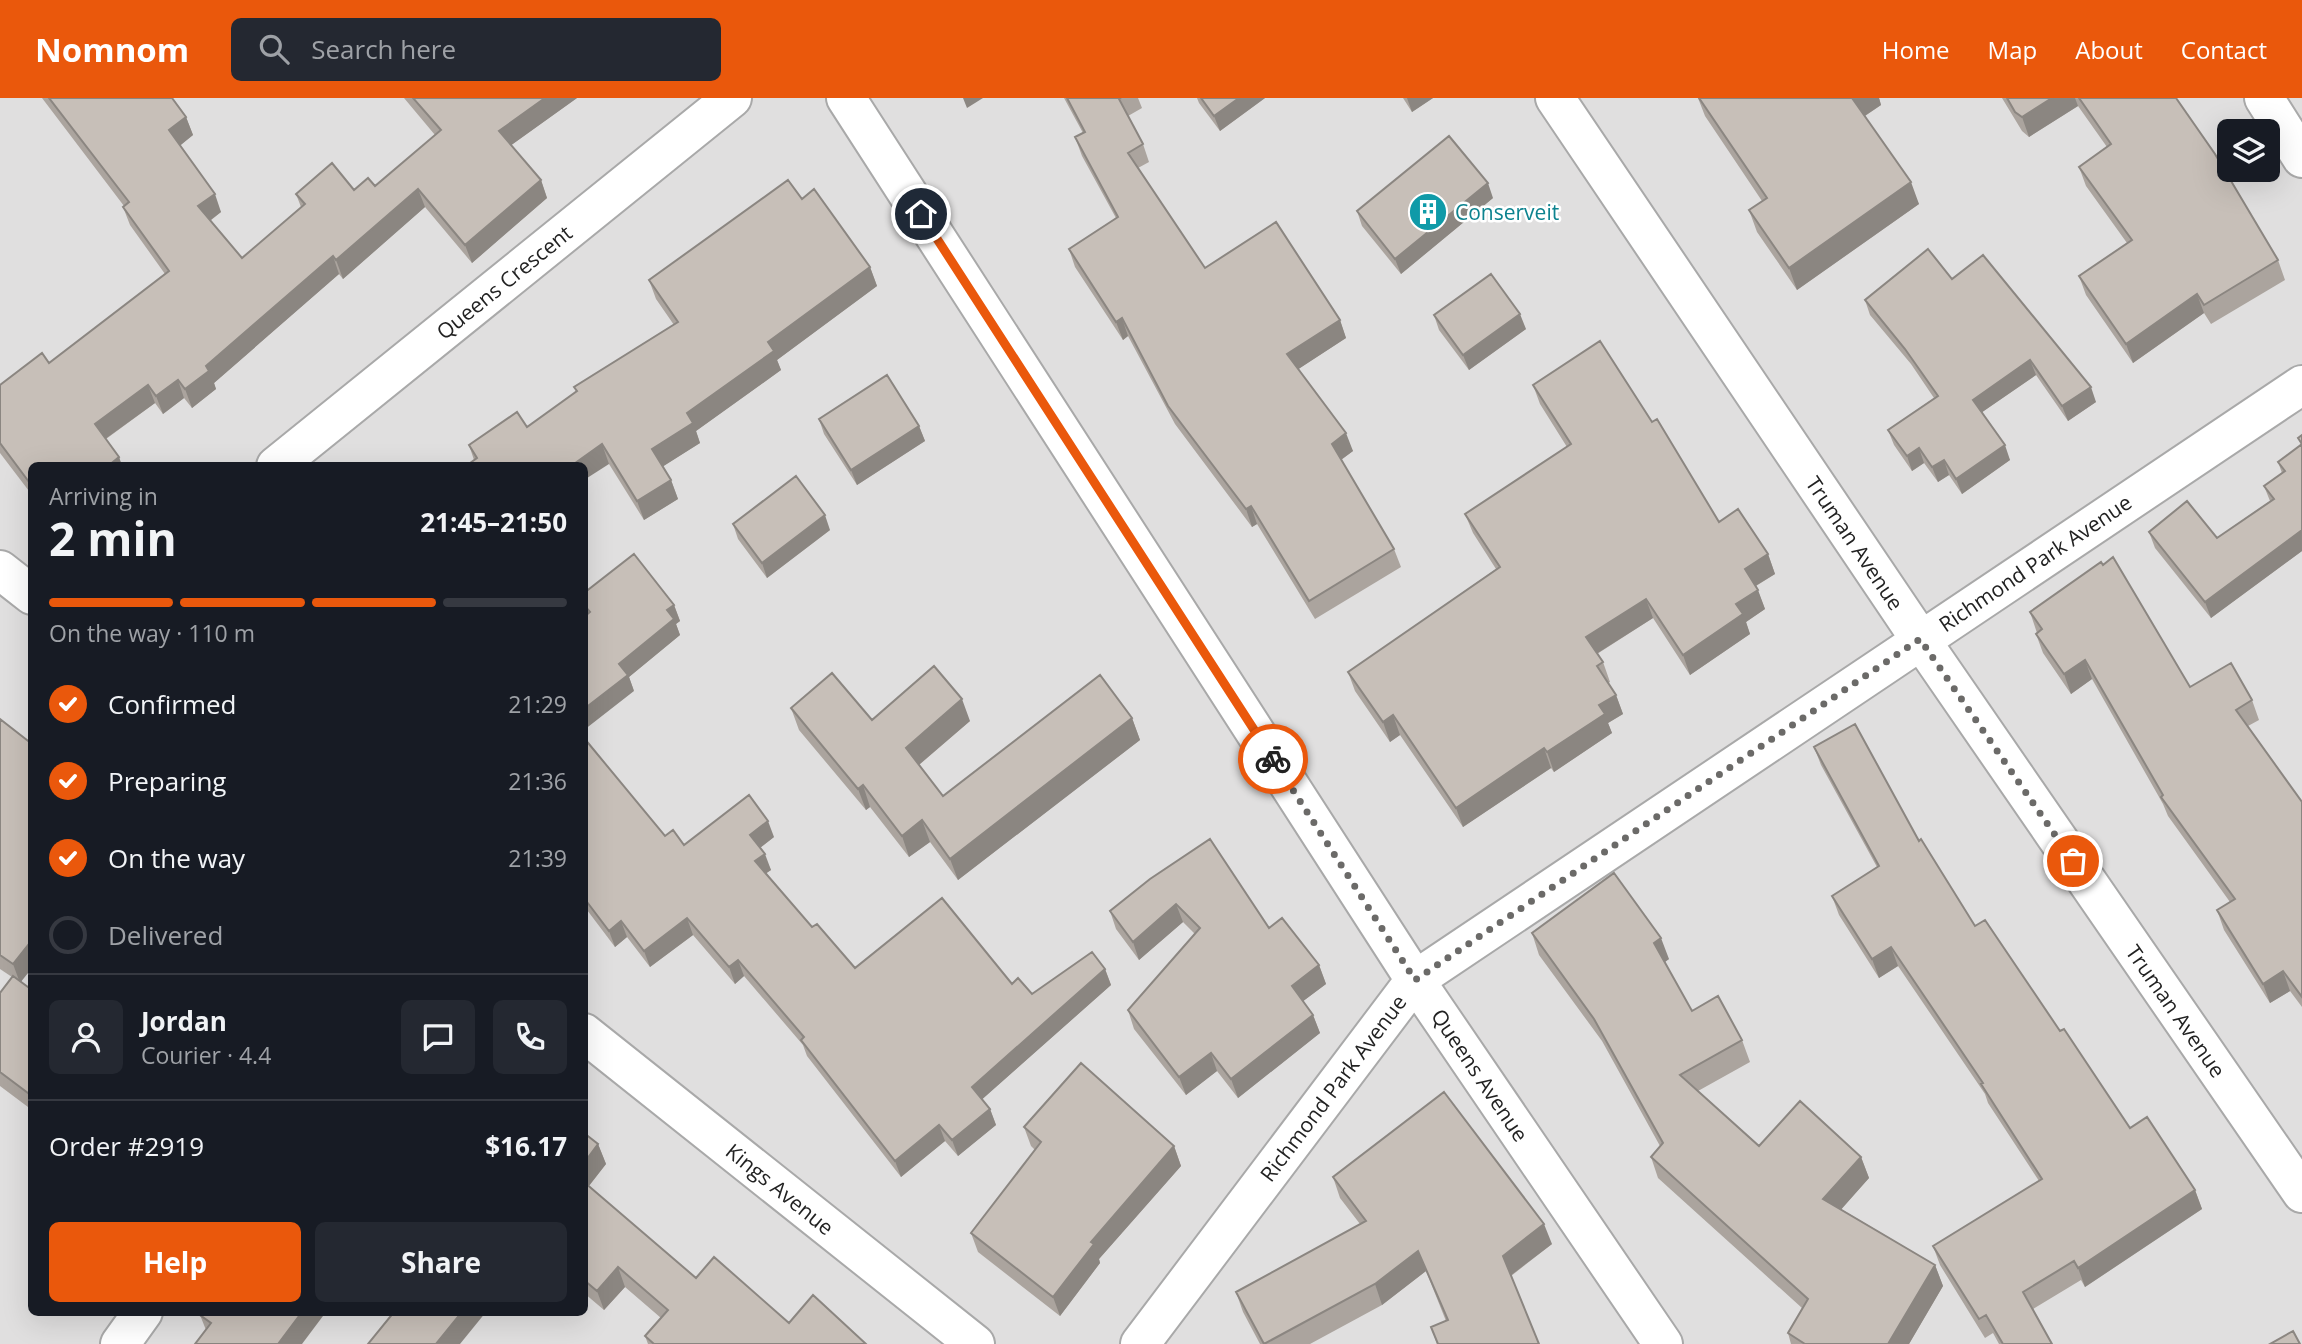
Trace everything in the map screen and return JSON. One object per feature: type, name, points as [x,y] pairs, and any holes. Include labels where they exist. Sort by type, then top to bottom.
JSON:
[{"type":"street","name":"Queens Crescent","points":[[280,462],[732,98]]},
{"type":"street","name":"Queens Avenue","points":[[846,98],[1415,980],[1663,1344]]},
{"type":"street","name":"Truman Avenue","points":[[1555,98],[1920,639],[2302,1193]]},
{"type":"street","points":[[2264,98],[2302,158]]},
{"type":"street","name":"Richmond Park Avenue","points":[[1140,1344],[1415,980],[2302,385]]},
{"type":"street","points":[[0,570],[28,592]]},
{"type":"street","name":"Kings Avenue","points":[[588,1036],[975,1344]]},
{"type":"street","points":[[120,1344],[141,1316]]},
{"type":"shaded area","points":[[0,98],[2302,98],[2302,1344],[0,1344]]},
{"type":"building","points":[[49,98],[172,98],[186,117],[169,130],[215,194],[198,206],[242,258],[305,204],[296,194],[332,163],[354,190],[368,178],[375,186],[441,130],[413,98],[545,98],[499,131],[541,180],[465,245],[418,189],[336,260],[333,256],[206,366],[209,371],[185,389],[178,380],[156,396],[148,385],[95,424],[119,457],[113,462],[28,462],[28,481],[0,443],[0,385],[42,353],[49,363],[169,271],[123,207],[129,202]]},
{"type":"building","points":[[1067,98],[1121,98],[1119,99],[1143,144],[1128,153],[1205,268],[1276,222],[1340,320],[1287,354],[1346,433],[1332,444],[1394,549],[1309,601],[1251,506],[1246,509],[1168,406],[1122,318],[1116,322],[1069,249],[1118,217],[1075,137],[1085,132]]},
{"type":"building","points":[[1201,98],[1239,98],[1214,116]]},
{"type":"building","points":[[1699,98],[1852,98],[1911,182],[1789,268],[1749,210],[1767,198]]},
{"type":"building","points":[[2007,98],[2052,98],[2022,117],[2015,112]]},
{"type":"building","points":[[2079,98],[2176,98],[2217,157],[2217,182],[2232,182],[2278,260],[2204,305],[2197,294],[2126,344],[2079,276],[2132,240],[2079,167],[2111,144]]},
{"type":"building","name":"Conserveit","points":[[1449,136],[1488,183],[1395,259],[1357,211]]},
{"type":"building","points":[[788,180],[802,199],[814,189],[870,267],[768,342],[774,351],[687,413],[693,423],[652,449],[671,480],[637,501],[602,444],[577,462],[472,462],[477,458],[469,445],[517,412],[527,427],[577,391],[574,387],[678,322],[649,280]]},
{"type":"building","points":[[1928,249],[1952,279],[1983,255],[2091,387],[2062,406],[2030,360],[1973,400],[2005,445],[1956,479],[1944,460],[1932,467],[1919,448],[1907,456],[1888,430],[1938,396],[1905,349],[1865,300]]},
{"type":"building","points":[[1491,274],[1520,314],[1463,355],[1434,315]]},
{"type":"building","points":[[1600,341],[1652,422],[1657,419],[1719,522],[1738,509],[1768,554],[1745,569],[1758,590],[1736,604],[1743,614],[1683,655],[1646,599],[1586,637],[1603,662],[1597,666],[1616,695],[1599,705],[1605,714],[1547,752],[1544,748],[1456,808],[1393,715],[1383,722],[1348,672],[1500,567],[1465,514],[1571,444],[1533,385]]},
{"type":"building","points":[[887,375],[919,426],[851,470],[819,419]]},
{"type":"building","points":[[2302,444],[2302,530],[2205,602],[2149,532],[2187,501],[2217,538],[2274,499],[2264,486],[2285,471],[2278,462]]},
{"type":"building","points":[[796,476],[825,515],[762,563],[733,524]]},
{"type":"building","points":[[634,554],[674,605],[667,610],[674,619],[619,664],[628,675],[588,706],[590,612],[588,590]]},
{"type":"building","points":[[2113,557],[2190,687],[2231,663],[2252,700],[2236,710],[2302,802],[2302,997],[2283,971],[2263,984],[2217,910],[2235,899],[2161,797],[2163,795],[2085,660],[2064,674],[2036,634],[2042,629],[2030,612],[2101,562],[2103,565]]},
{"type":"building","points":[[934,666],[962,699],[906,748],[943,796],[1100,675],[1132,718],[950,859],[922,820],[902,836],[863,785],[858,789],[791,708],[832,673],[872,720]]},
{"type":"building","points":[[0,719],[28,741],[28,945],[13,964],[0,955]]},
{"type":"building","points":[[1855,724],[1919,841],[1921,839],[1975,926],[1985,920],[2060,1031],[2064,1029],[2130,1128],[2147,1117],[2195,1190],[2078,1268],[2074,1261],[2023,1292],[2052,1344],[2003,1344],[1986,1315],[1979,1319],[1933,1246],[2042,1179],[1981,1084],[1983,1083],[1891,947],[1872,959],[1832,896],[1879,866],[1814,747]]},
{"type":"building","points":[[588,743],[665,836],[673,830],[684,845],[749,795],[768,821],[750,835],[765,854],[755,861],[812,927],[817,924],[855,968],[942,898],[1012,984],[1018,978],[1032,994],[1092,952],[1105,969],[972,1087],[990,1109],[952,1140],[939,1125],[895,1161],[801,1040],[804,1037],[738,960],[729,967],[687,918],[644,951],[621,921],[609,931],[588,903]]},
{"type":"building","points":[[1210,839],[1269,928],[1282,918],[1319,965],[1292,986],[1313,1015],[1231,1079],[1211,1053],[1179,1077],[1128,1010],[1200,928],[1176,904],[1133,942],[1110,911],[1150,879]]},
{"type":"building","points":[[1614,873],[1661,938],[1654,943],[1692,1011],[1718,996],[1742,1040],[1680,1075],[1759,1146],[1800,1101],[1861,1157],[1823,1199],[1935,1265],[1888,1344],[1805,1344],[1788,1333],[1808,1299],[1651,1157],[1663,1143],[1594,1019],[1532,933]]},
{"type":"building","points":[[13,976],[28,987],[28,1093],[0,1072],[0,993]]},
{"type":"building","points":[[1081,1063],[1174,1146],[1091,1242],[1094,1244],[1053,1297],[971,1233],[1041,1142],[1024,1127]]},
{"type":"building","points":[[1444,1092],[1544,1224],[1503,1256],[1539,1344],[1438,1344],[1431,1327],[1448,1320],[1418,1251],[1375,1284],[1264,1344],[1236,1292],[1366,1221],[1333,1177]]},
{"type":"building","points":[[588,1136],[598,1144],[588,1158]]},
{"type":"building","points":[[588,1185],[696,1278],[714,1257],[789,1323],[813,1295],[866,1344],[654,1344],[645,1336],[668,1310],[618,1267],[597,1291],[588,1283]]},
{"type":"building","points":[[201,1316],[299,1316],[278,1344],[195,1344],[211,1323]]},
{"type":"building","points":[[391,1316],[459,1316],[436,1344],[368,1344]]},
{"type":"building","points":[[2293,1331],[2300,1344],[2270,1344]]},
{"type":"way so far","points":[[1273,759],[1415,980],[1920,639],[2073,861]]},
{"type":"place","name":"Conserveit","points":[[1428,212]]},
{"type":"route","points":[[921,214],[1273,759]]}]
